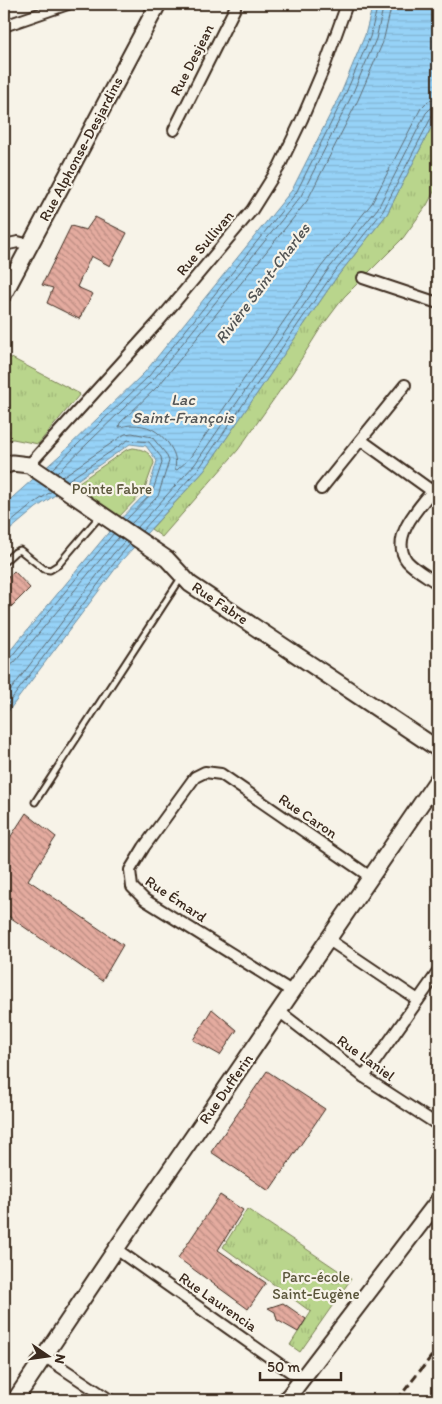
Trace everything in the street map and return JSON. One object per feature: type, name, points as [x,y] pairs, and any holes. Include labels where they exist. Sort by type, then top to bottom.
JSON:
[{"type":"street","points":[[4,26],[68,4]]},
{"type":"street","name":"Rue Alphonse-Desjardins","points":[[4,294],[158,4]]},
{"type":"street","name":"Rue Desjean","points":[[174,130],[235,8],[235,4]]},
{"type":"street","name":"Rue Sullivan","points":[[29,465],[166,312],[252,210],[279,167],[302,119],[347,4]]},
{"type":"street","points":[[4,245],[18,242],[30,245]]},
{"type":"street","points":[[363,278],[438,303]]},
{"type":"street","points":[[321,489],[405,386]]},
{"type":"street","points":[[361,440],[435,488],[404,530],[401,542],[402,552],[409,562],[438,584]]},
{"type":"street","points":[[4,466],[12,463],[29,465]]},
{"type":"street","name":"Rue Fabre","points":[[29,465],[167,559],[190,584],[438,749]]},
{"type":"street","name":"Rue Émard","points":[[227,779],[220,774],[205,772],[195,777],[144,847],[130,870],[132,887],[145,900],[293,992]]},
{"type":"street","name":"Rue Caron","points":[[227,779],[372,878]]},
{"type":"street","name":"Rue Dufferin","points":[[14,1400],[438,779]]},
{"type":"street","points":[[329,940],[418,1000]]},
{"type":"street","points":[[364,1077],[438,972]]},
{"type":"street","name":"Rue Laniel","points":[[280,1012],[364,1077],[438,1126]]},
{"type":"street","points":[[286,1400],[438,1201]]},
{"type":"street","name":"Rue Laurencia","points":[[116,1249],[302,1380]]},
{"type":"street","points":[[44,1356],[110,1400]]},
{"type":"lane","points":[[4,562],[20,550],[44,569],[50,570],[58,565],[106,519]]},
{"type":"lane","points":[[35,802],[182,575]]},
{"type":"green space","points":[[438,114],[438,184],[427,205],[403,238],[344,297],[320,329],[293,372],[238,450],[162,537],[151,529],[204,471],[336,278],[387,214]]},
{"type":"green space","points":[[4,354],[80,394],[38,444],[13,439],[4,440]]},
{"type":"green space","name":"Pointe Fabre","points":[[133,448],[146,452],[154,463],[144,491],[116,520],[69,489],[126,450]]},
{"type":"green space","name":"Parc-école Saint-Eugène","points":[[247,1209],[351,1279],[300,1352],[290,1345],[311,1312],[223,1247]]},
{"type":"water","name":"Lac Saint-François","points":[[373,4],[438,4],[438,114],[387,214],[336,278],[204,471],[122,560],[4,717],[4,658],[113,527],[148,491],[157,461],[146,446],[130,444],[36,508],[4,535],[4,505],[60,455],[145,372],[292,190],[341,93],[365,35]]},
{"type":"building","points":[[95,217],[127,233],[110,266],[91,256],[77,287],[93,294],[79,319],[47,303],[53,288],[42,285],[71,226],[86,230]]},
{"type":"building","points":[[14,571],[30,588],[4,614],[4,581]]},
{"type":"building","points":[[26,813],[56,837],[28,880],[123,945],[102,981],[4,913],[4,847]]},
{"type":"building","points":[[212,1009],[237,1030],[220,1055],[193,1040]]},
{"type":"building","points":[[267,1071],[325,1109],[269,1191],[211,1152]]},
{"type":"building","points":[[220,1195],[243,1210],[218,1250],[266,1283],[248,1309],[178,1258]]},
{"type":"building","points":[[283,1303],[306,1319],[298,1332],[277,1320],[275,1312],[268,1308]]},
{"type":"railway","points":[[397,1400],[438,1348]]},
{"type":"water label","name":"Rivière Saint-Charles","points":[[262,283]]}]
